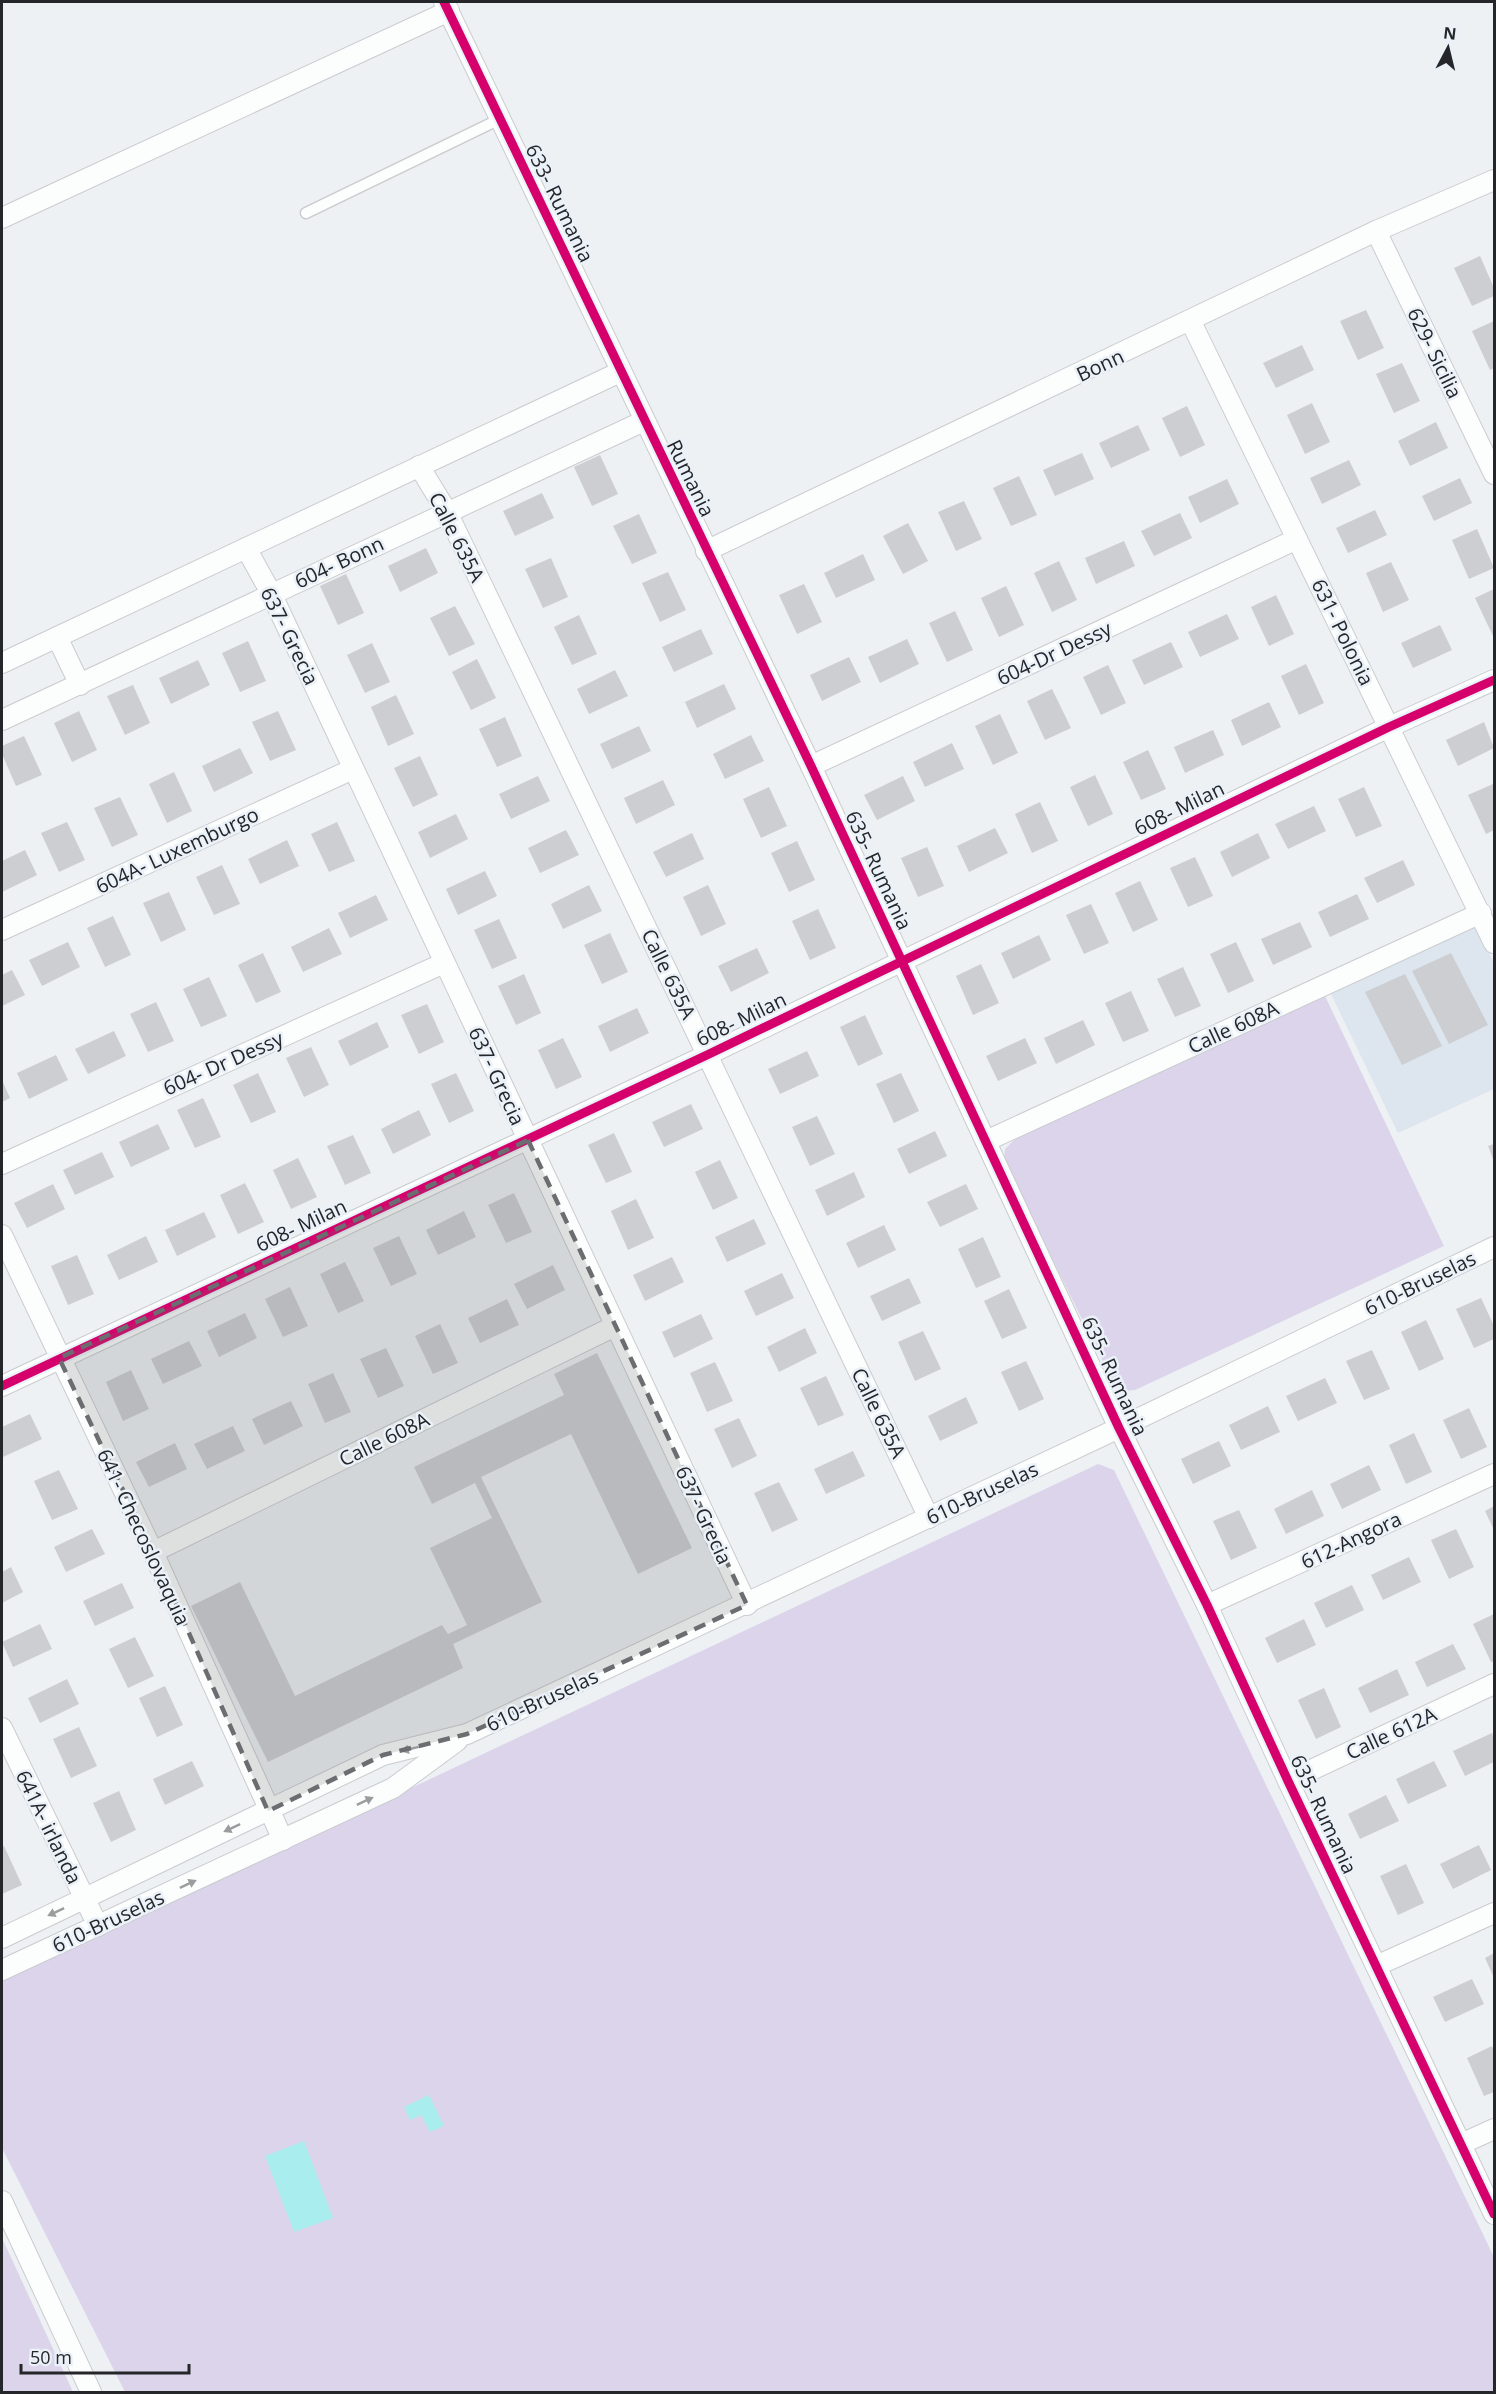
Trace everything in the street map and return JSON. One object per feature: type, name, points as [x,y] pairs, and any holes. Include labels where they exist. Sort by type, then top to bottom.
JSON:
[{"type":"street","name":"633- Rumania","points":[[446,6],[644,421]]},
{"type":"street","points":[[2,218],[446,6]]},
{"type":"street","name":"Bonn","points":[[706,551],[1191,322],[1376,231],[1494,180]]},
{"type":"street","name":"629- Sicilia","points":[[1376,231],[1494,474]]},
{"type":"street","name":"631- Polonia","points":[[1191,322],[1494,943]]},
{"type":"street","points":[[2,663],[620,372]]},
{"type":"street","name":"Rumania","points":[[644,421],[706,551]]},
{"type":"street","name":"604- Bonn","points":[[2,720],[644,421]]},
{"type":"street","name":"Calle 635A","points":[[419,466],[447,512],[929,1518]]},
{"type":"street","name":"604-Dr Dessy","points":[[811,766],[1297,539]]},
{"type":"street","name":"637- Grecia","points":[[246,548],[271,594],[747,1605]]},
{"type":"street","name":"635- Rumania","points":[[706,551],[811,766],[1119,1428],[1207,1605],[1494,2214]]},
{"type":"street","points":[[57,637],[80,685]]},
{"type":"street","name":"608- Milan","points":[[2,1386],[528,1140],[1389,727],[1494,680]]},
{"type":"street","name":"604A- Luxemburgo","points":[[2,930],[353,769]]},
{"type":"street","name":"Calle 608A","points":[[986,1141],[1480,912]]},
{"type":"street","name":"604- Dr Dessy","points":[[2,1164],[444,963]]},
{"type":"street","name":"641- Checoslovaquia","points":[[2,1235],[153,1552],[283,1840]]},
{"type":"street","name":"610-Bruselas","points":[[2,1938],[383,1755],[467,1734],[747,1605],[1494,1247]]},
{"type":"street","name":"Calle 608A","points":[[153,1552],[615,1326]]},
{"type":"street","name":"612-Angora","points":[[1207,1605],[1494,1474]]},
{"type":"street","name":"Calle 612A","points":[[1288,1781],[1494,1684]]},
{"type":"street","name":"641A- irlanda","points":[[2,1728],[98,1926]]},
{"type":"street","name":"610-Bruselas","points":[[2,1970],[393,1788],[467,1734]]},
{"type":"street","points":[[1376,1966],[1494,1913]]},
{"type":"street","points":[[1461,2144],[1494,2129]]},
{"type":"street","points":[[2,2201],[91,2392]]},
{"type":"lane","points":[[306,213],[500,119]]},
{"type":"highlighted area","points":[[528,1140],[747,1605],[467,1734],[383,1755],[268,1811],[153,1552],[59,1358]]},
{"type":"shaded area","points":[[1477,926],[1494,964],[1494,1089],[1398,1133],[1331,994]]},
{"type":"shaded area","points":[[1325,996],[1444,1246],[1135,1390],[1124,1391],[1112,1380],[1004,1161],[1005,1149],[1016,1138]]},
{"type":"shaded area","points":[[1098,1464],[1114,1470],[1494,2257],[1494,2392],[125,2392],[2,2148],[2,1981]]},
{"type":"shaded area","points":[[2,2238],[73,2392],[2,2392]]},
{"type":"water","points":[[429,2095],[444,2126],[430,2132],[421,2115],[410,2120],[404,2107]]},
{"type":"water","points":[[304,2141],[333,2218],[294,2232],[265,2156]]},
{"type":"building","points":[[1480,256],[1494,288],[1494,296],[1472,306],[1454,268]]},
{"type":"building","points":[[1366,310],[1384,348],[1358,360],[1340,321]]},
{"type":"building","points":[[1494,321],[1494,368],[1490,370],[1472,331]]},
{"type":"building","points":[[1302,345],[1314,370],[1276,388],[1263,363]]},
{"type":"building","points":[[1402,363],[1420,401],[1394,413],[1376,374]]},
{"type":"building","points":[[1312,403],[1330,442],[1305,454],[1287,415]]},
{"type":"building","points":[[1187,406],[1205,445],[1180,457],[1162,418]]},
{"type":"building","points":[[1436,422],[1448,448],[1410,466],[1398,441]]},
{"type":"building","points":[[1138,425],[1150,450],[1111,468],[1099,443]]},
{"type":"building","points":[[1082,453],[1094,479],[1055,496],[1043,470]]},
{"type":"building","points":[[600,455],[618,494],[592,506],[574,467]]},
{"type":"building","points":[[1349,460],[1361,485],[1322,504],[1310,478]]},
{"type":"building","points":[[1019,476],[1037,515],[1011,526],[993,488]]},
{"type":"building","points":[[1460,478],[1472,503],[1434,521],[1422,496]]},
{"type":"building","points":[[1227,479],[1239,504],[1200,523],[1188,497]]},
{"type":"building","points":[[542,493],[554,518],[515,536],[503,511]]},
{"type":"building","points":[[964,501],[982,539],[956,551],[938,512]]},
{"type":"building","points":[[1375,510],[1387,535],[1348,553],[1336,528]]},
{"type":"building","points":[[1180,513],[1192,538],[1154,556],[1141,531]]},
{"type":"building","points":[[639,514],[657,553],[632,564],[613,526]]},
{"type":"building","points":[[908,523],[928,561],[903,574],[883,536]]},
{"type":"building","points":[[1477,529],[1494,568],[1469,579],[1452,540]]},
{"type":"building","points":[[1124,541],[1135,566],[1096,584],[1085,558]]},
{"type":"building","points":[[426,548],[438,573],[400,592],[388,566]]},
{"type":"building","points":[[863,554],[875,580],[836,598],[824,573]]},
{"type":"building","points":[[551,558],[568,597],[543,608],[525,569]]},
{"type":"building","points":[[1059,561],[1077,600],[1052,612],[1034,573]]},
{"type":"building","points":[[1391,562],[1409,600],[1383,612],[1366,573]]},
{"type":"building","points":[[668,572],[686,610],[660,622],[642,583]]},
{"type":"building","points":[[346,574],[364,613],[338,625],[320,586]]},
{"type":"building","points":[[804,584],[822,622],[797,634],[779,595]]},
{"type":"building","points":[[1006,586],[1024,625],[999,637],[981,598]]},
{"type":"building","points":[[1494,589],[1494,636],[1493,636],[1475,598]]},
{"type":"building","points":[[1276,595],[1294,634],[1269,646],[1251,607]]},
{"type":"building","points":[[455,606],[475,644],[449,656],[430,618]]},
{"type":"building","points":[[955,611],[973,650],[947,662],[929,623]]},
{"type":"building","points":[[1227,614],[1239,639],[1200,657],[1188,632]]},
{"type":"building","points":[[579,615],[597,654],[572,665],[554,627]]},
{"type":"building","points":[[1440,625],[1452,650],[1413,668],[1401,643]]},
{"type":"building","points":[[701,629],[713,654],[674,672],[662,647]]},
{"type":"building","points":[[907,639],[919,664],[880,683],[868,657]]},
{"type":"building","points":[[248,641],[266,681],[240,692],[222,653]]},
{"type":"building","points":[[1171,642],[1183,667],[1144,685],[1132,660]]},
{"type":"building","points":[[372,643],[390,682],[365,693],[347,655]]},
{"type":"building","points":[[849,657],[861,682],[822,701],[810,675]]},
{"type":"building","points":[[477,659],[496,698],[471,710],[452,672]]},
{"type":"building","points":[[198,660],[210,685],[171,704],[159,678]]},
{"type":"building","points":[[1306,664],[1324,703],[1299,715],[1281,676]]},
{"type":"building","points":[[1108,665],[1126,703],[1101,715],[1083,677]]},
{"type":"building","points":[[615,670],[628,696],[589,714],[577,689]]},
{"type":"building","points":[[724,684],[736,709],[697,728],[685,702]]},
{"type":"building","points":[[133,685],[150,723],[125,735],[107,696]]},
{"type":"building","points":[[1052,689],[1071,728],[1045,740],[1027,701]]},
{"type":"building","points":[[396,695],[414,734],[388,746],[371,707]]},
{"type":"building","points":[[1269,702],[1281,727],[1242,746],[1231,720]]},
{"type":"building","points":[[79,711],[97,750],[72,762],[54,723]]},
{"type":"building","points":[[278,711],[296,750],[270,761],[252,722]]},
{"type":"building","points":[[1000,714],[1018,753],[993,765],[975,726]]},
{"type":"building","points":[[505,717],[522,756],[497,767],[479,729]]},
{"type":"building","points":[[1484,722],[1494,748],[1458,766],[1446,740]]},
{"type":"building","points":[[639,726],[651,751],[612,769],[600,744]]},
{"type":"building","points":[[1213,730],[1224,755],[1185,773],[1174,747]]},
{"type":"building","points":[[751,735],[764,761],[725,779],[713,754]]},
{"type":"building","points":[[24,736],[42,775],[16,786],[2,754],[2,746]]},
{"type":"building","points":[[952,743],[964,769],[925,787],[913,762]]},
{"type":"building","points":[[240,748],[253,773],[214,792],[202,766]]},
{"type":"building","points":[[1148,750],[1166,789],[1141,800],[1123,762]]},
{"type":"building","points":[[420,756],[438,795],[413,807],[394,768]]},
{"type":"building","points":[[174,772],[192,811],[167,823],[149,784]]},
{"type":"building","points":[[1095,775],[1113,814],[1088,826],[1070,787]]},
{"type":"building","points":[[538,776],[550,801],[511,819],[499,794]]},
{"type":"building","points":[[903,776],[915,801],[877,820],[864,795]]},
{"type":"building","points":[[663,780],[675,805],[636,824],[624,798]]},
{"type":"building","points":[[1493,784],[1494,830],[1486,834],[1468,795]]},
{"type":"building","points":[[769,787],[787,826],[761,838],[743,799]]},
{"type":"building","points":[[1364,787],[1382,826],[1356,837],[1338,799]]},
{"type":"building","points":[[120,797],[138,835],[112,847],[94,808]]},
{"type":"building","points":[[1040,802],[1058,841],[1032,853],[1015,814]]},
{"type":"building","points":[[1314,806],[1326,831],[1288,849],[1275,824]]},
{"type":"building","points":[[456,814],[468,839],[430,858],[418,832]]},
{"type":"building","points":[[67,822],[85,860],[59,872],[41,833]]},
{"type":"building","points":[[337,822],[355,861],[329,872],[311,834]]},
{"type":"building","points":[[995,828],[1008,853],[969,872],[957,846]]},
{"type":"building","points":[[566,830],[579,855],[540,873],[528,848]]},
{"type":"building","points":[[692,833],[704,859],[666,877],[653,852]]},
{"type":"building","points":[[1258,833],[1270,858],[1232,877],[1220,852]]},
{"type":"building","points":[[287,840],[299,866],[260,884],[248,859]]},
{"type":"building","points":[[797,841],[815,880],[789,892],[771,853]]},
{"type":"building","points":[[927,847],[944,886],[918,897],[901,858]]},
{"type":"building","points":[[25,850],[37,875],[2,892],[2,861]]},
{"type":"building","points":[[1195,857],[1213,896],[1188,907],[1170,868]]},
{"type":"building","points":[[1403,860],[1415,885],[1377,903],[1364,878]]},
{"type":"building","points":[[222,865],[240,904],[214,915],[196,877]]},
{"type":"building","points":[[485,871],[497,896],[458,915],[446,889]]},
{"type":"building","points":[[1140,881],[1158,920],[1133,932],[1115,893]]},
{"type":"building","points":[[589,885],[602,911],[563,929],[551,904]]},
{"type":"building","points":[[708,885],[726,924],[701,936],[683,897]]},
{"type":"building","points":[[169,892],[186,930],[161,942],[143,903]]},
{"type":"building","points":[[1357,894],[1369,919],[1330,937],[1318,912]]},
{"type":"building","points":[[376,895],[388,920],[350,938],[338,913]]},
{"type":"building","points":[[1091,904],[1109,943],[1084,954],[1066,915]]},
{"type":"building","points":[[818,909],[836,948],[810,960],[792,921]]},
{"type":"building","points":[[113,916],[131,955],[105,967],[87,928]]},
{"type":"building","points":[[499,919],[517,958],[492,969],[474,930]]},
{"type":"building","points":[[1300,922],[1312,947],[1273,965],[1261,939]]},
{"type":"building","points":[[329,928],[342,954],[303,972],[291,947]]},
{"type":"building","points":[[610,933],[628,972],[602,984],[584,945]]},
{"type":"building","points":[[1039,935],[1051,960],[1013,979],[1001,953]]},
{"type":"building","points":[[68,942],[80,967],[42,986],[29,960]]},
{"type":"building","points":[[1236,942],[1254,981],[1228,993],[1210,954]]},
{"type":"building","points":[[757,948],[769,973],[731,992],[718,966]]},
{"type":"building","points":[[263,953],[281,992],[256,1003],[238,965]]},
{"type":"building","points":[[1451,953],[1488,1025],[1449,1044],[1412,971]]},
{"type":"building","points":[[981,964],[999,1003],[973,1015],[956,976]]},
{"type":"building","points":[[1183,967],[1201,1006],[1175,1017],[1157,979]]},
{"type":"building","points":[[12,970],[25,995],[2,1006],[2,975]]},
{"type":"building","points":[[524,974],[541,1013],[516,1025],[498,986]]},
{"type":"building","points":[[1405,974],[1442,1046],[1402,1065],[1365,992]]},
{"type":"building","points":[[209,977],[227,1016],[201,1027],[183,989]]},
{"type":"building","points":[[1131,991],[1149,1031],[1123,1042],[1105,1003]]},
{"type":"building","points":[[156,1002],[174,1041],[148,1052],[130,1014]]},
{"type":"building","points":[[427,1004],[444,1042],[419,1054],[401,1015]]},
{"type":"building","points":[[637,1008],[649,1033],[610,1052],[598,1026]]},
{"type":"building","points":[[865,1015],[883,1054],[858,1066],[840,1027]]},
{"type":"building","points":[[1083,1020],[1095,1045],[1056,1064],[1044,1038]]},
{"type":"building","points":[[377,1022],[389,1047],[350,1066],[338,1041]]},
{"type":"building","points":[[114,1031],[126,1056],[88,1074],[75,1049]]},
{"type":"building","points":[[563,1038],[582,1077],[556,1089],[538,1050]]},
{"type":"building","points":[[1025,1038],[1037,1063],[998,1081],[986,1056]]},
{"type":"building","points":[[311,1047],[329,1085],[304,1097],[286,1058]]},
{"type":"building","points":[[807,1051],[819,1076],[780,1094],[768,1069]]},
{"type":"building","points":[[56,1055],[68,1080],[29,1099],[17,1073]]},
{"type":"building","points":[[258,1073],[276,1112],[251,1123],[233,1085]]},
{"type":"building","points":[[456,1073],[474,1111],[449,1123],[431,1084]]},
{"type":"building","points":[[901,1073],[919,1111],[894,1123],[876,1084]]},
{"type":"building","points":[[2,1080],[10,1098],[2,1102]]},
{"type":"building","points":[[203,1098],[221,1137],[195,1148],[177,1110]]},
{"type":"building","points":[[691,1104],[703,1129],[664,1147],[652,1122]]},
{"type":"building","points":[[419,1110],[431,1135],[393,1154],[381,1129]]},
{"type":"building","points":[[817,1116],[835,1154],[810,1166],[792,1127]]},
{"type":"building","points":[[158,1124],[170,1149],[131,1167],[119,1142]]},
{"type":"building","points":[[935,1131],[947,1156],[909,1174],[897,1149]]},
{"type":"building","points":[[614,1133],[632,1172],[606,1183],[588,1145]]},
{"type":"building","points":[[353,1135],[371,1173],[345,1185],[327,1146]]},
{"type":"building","points":[[1494,1144],[1494,1162],[1488,1146]]},
{"type":"building","points":[[102,1152],[114,1177],[75,1195],[63,1170]]},
{"type":"building","points":[[298,1158],[317,1197],[291,1209],[273,1170]]},
{"type":"building","points":[[720,1160],[738,1198],[713,1210],[695,1172]]},
{"type":"building","points":[[854,1172],[865,1197],[827,1216],[815,1190]]},
{"type":"building","points":[[245,1183],[264,1222],[238,1234],[220,1195]]},
{"type":"building","points":[[53,1184],[65,1209],[27,1228],[14,1203]]},
{"type":"building","points":[[966,1184],[978,1209],[940,1227],[927,1202]]},
{"type":"building","points":[[514,1193],[532,1232],[506,1243],[488,1205]]},
{"type":"building","points":[[636,1199],[654,1238],[628,1250],[611,1211]]},
{"type":"building","points":[[464,1211],[476,1237],[438,1255],[426,1230]]},
{"type":"building","points":[[204,1212],[216,1237],[177,1256],[165,1230]]},
{"type":"building","points":[[754,1219],[766,1244],[727,1262],[715,1237]]},
{"type":"building","points":[[884,1225],[896,1250],[858,1268],[846,1243]]},
{"type":"building","points":[[146,1236],[158,1262],[119,1280],[107,1255]]},
{"type":"building","points":[[399,1236],[417,1274],[391,1286],[373,1248]]},
{"type":"building","points":[[983,1237],[1001,1277],[976,1288],[958,1249]]},
{"type":"building","points":[[77,1255],[94,1294],[68,1305],[51,1266]]},
{"type":"building","points":[[672,1257],[684,1282],[645,1301],[633,1275]]},
{"type":"building","points":[[345,1262],[364,1301],[338,1313],[320,1274]]},
{"type":"building","points":[[553,1265],[565,1290],[527,1309],[514,1284]]},
{"type":"building","points":[[782,1273],[794,1298],[756,1316],[744,1291]]},
{"type":"building","points":[[909,1278],[921,1303],[882,1321],[870,1296]]},
{"type":"building","points":[[290,1287],[308,1326],[283,1337],[265,1299]]},
{"type":"building","points":[[1009,1289],[1027,1328],[1002,1339],[984,1301]]},
{"type":"building","points":[[1481,1298],[1494,1326],[1494,1339],[1474,1348],[1456,1309]]},
{"type":"building","points":[[507,1299],[519,1325],[480,1343],[468,1318]]},
{"type":"building","points":[[245,1313],[257,1338],[219,1357],[207,1331]]},
{"type":"building","points":[[701,1314],[713,1339],[674,1358],[662,1332]]},
{"type":"building","points":[[1426,1320],[1444,1359],[1419,1371],[1401,1332]]},
{"type":"building","points":[[440,1324],[458,1363],[433,1374],[415,1336]]},
{"type":"building","points":[[805,1328],[817,1353],[779,1372],[767,1347]]},
{"type":"building","points":[[923,1331],[941,1369],[915,1381],[898,1342]]},
{"type":"building","points":[[189,1341],[202,1366],[163,1384],[151,1359]]},
{"type":"building","points":[[386,1348],[404,1386],[378,1398],[360,1359]]},
{"type":"building","points":[[1372,1350],[1390,1389],[1364,1400],[1346,1361]]},
{"type":"building","points":[[597,1353],[692,1548],[638,1574],[571,1434],[481,1477],[542,1602],[453,1644],[463,1668],[268,1762],[191,1606],[240,1582],[295,1696],[442,1625],[448,1634],[467,1625],[430,1548],[492,1518],[475,1483],[432,1504],[414,1467],[564,1395],[554,1374]]},
{"type":"building","points":[[1026,1361],[1044,1399],[1019,1411],[1001,1372]]},
{"type":"building","points":[[715,1362],[733,1401],[707,1412],[690,1373]]},
{"type":"building","points":[[131,1370],[149,1409],[123,1421],[106,1382]]},
{"type":"building","points":[[333,1373],[351,1412],[325,1423],[308,1384]]},
{"type":"building","points":[[826,1376],[844,1415],[818,1426],[800,1388]]},
{"type":"building","points":[[1325,1378],[1337,1403],[1298,1421],[1286,1396]]},
{"type":"building","points":[[966,1397],[978,1423],[940,1441],[928,1416]]},
{"type":"building","points":[[291,1401],[303,1426],[264,1445],[252,1419]]},
{"type":"building","points":[[1268,1406],[1280,1432],[1241,1450],[1229,1425]]},
{"type":"building","points":[[1469,1408],[1487,1447],[1461,1459],[1443,1420]]},
{"type":"building","points":[[30,1414],[42,1439],[3,1457],[2,1427]]},
{"type":"building","points":[[739,1418],[757,1456],[732,1468],[714,1429]]},
{"type":"building","points":[[233,1426],[245,1451],[207,1469],[194,1444]]},
{"type":"building","points":[[1414,1433],[1432,1472],[1406,1484],[1389,1445]]},
{"type":"building","points":[[1219,1441],[1231,1466],[1193,1484],[1181,1459]]},
{"type":"building","points":[[175,1443],[187,1469],[149,1487],[136,1462]]},
{"type":"building","points":[[853,1451],[865,1476],[826,1494],[814,1469]]},
{"type":"building","points":[[1369,1465],[1381,1490],[1342,1509],[1330,1484]]},
{"type":"building","points":[[59,1470],[78,1509],[52,1520],[34,1481]]},
{"type":"building","points":[[779,1482],[798,1520],[772,1532],[754,1493]]},
{"type":"building","points":[[1312,1490],[1324,1516],[1286,1534],[1274,1509]]},
{"type":"building","points":[[1494,1506],[1494,1530],[1485,1511]]},
{"type":"building","points":[[1239,1510],[1257,1548],[1231,1560],[1213,1521]]},
{"type":"building","points":[[92,1529],[105,1554],[66,1572],[54,1547]]},
{"type":"building","points":[[1456,1529],[1474,1567],[1449,1579],[1431,1540]]},
{"type":"building","points":[[1409,1557],[1421,1582],[1383,1600],[1371,1575]]},
{"type":"building","points":[[11,1567],[23,1592],[2,1603],[2,1572]]},
{"type":"building","points":[[122,1583],[134,1608],[95,1626],[83,1601]]},
{"type":"building","points":[[1352,1585],[1364,1610],[1326,1628],[1314,1603]]},
{"type":"building","points":[[1494,1614],[1494,1661],[1491,1662],[1473,1624]]},
{"type":"building","points":[[1304,1619],[1316,1645],[1277,1663],[1265,1638]]},
{"type":"building","points":[[40,1624],[52,1649],[13,1667],[2,1642]]},
{"type":"building","points":[[135,1637],[154,1676],[128,1688],[109,1649]]},
{"type":"building","points":[[1453,1644],[1466,1669],[1427,1687],[1415,1662]]},
{"type":"building","points":[[1397,1669],[1409,1695],[1370,1713],[1358,1688]]},
{"type":"building","points":[[67,1679],[79,1704],[40,1723],[28,1698]]},
{"type":"building","points":[[165,1686],[183,1725],[157,1737],[139,1698]]},
{"type":"building","points":[[1324,1688],[1341,1727],[1316,1739],[1298,1700]]},
{"type":"building","points":[[79,1727],[97,1766],[71,1778],[53,1739]]},
{"type":"building","points":[[1492,1733],[1494,1762],[1465,1776],[1453,1751]]},
{"type":"building","points":[[192,1761],[204,1786],[165,1805],[153,1779]]},
{"type":"building","points":[[1434,1761],[1447,1786],[1408,1804],[1396,1779]]},
{"type":"building","points":[[119,1791],[136,1830],[111,1842],[93,1803]]},
{"type":"building","points":[[1386,1795],[1399,1821],[1360,1839],[1348,1814]]},
{"type":"building","points":[[1479,1845],[1491,1870],[1453,1889],[1440,1864]]},
{"type":"building","points":[[4,1846],[22,1885],[2,1894],[2,1847]]},
{"type":"building","points":[[1406,1864],[1424,1903],[1398,1915],[1380,1876]]},
{"type":"building","points":[[1494,1953],[1494,1978],[1485,1958]]},
{"type":"building","points":[[1472,1979],[1484,2004],[1445,2022],[1433,1997]]},
{"type":"building","points":[[1492,2046],[1494,2092],[1484,2096],[1467,2058]]},
{"type":"cycle path","points":[[444,2],[811,766],[1119,1428],[1207,1605],[1494,2214]]},
{"type":"cycle path","points":[[2,1386],[707,1055],[1389,727],[1494,680]]}]
